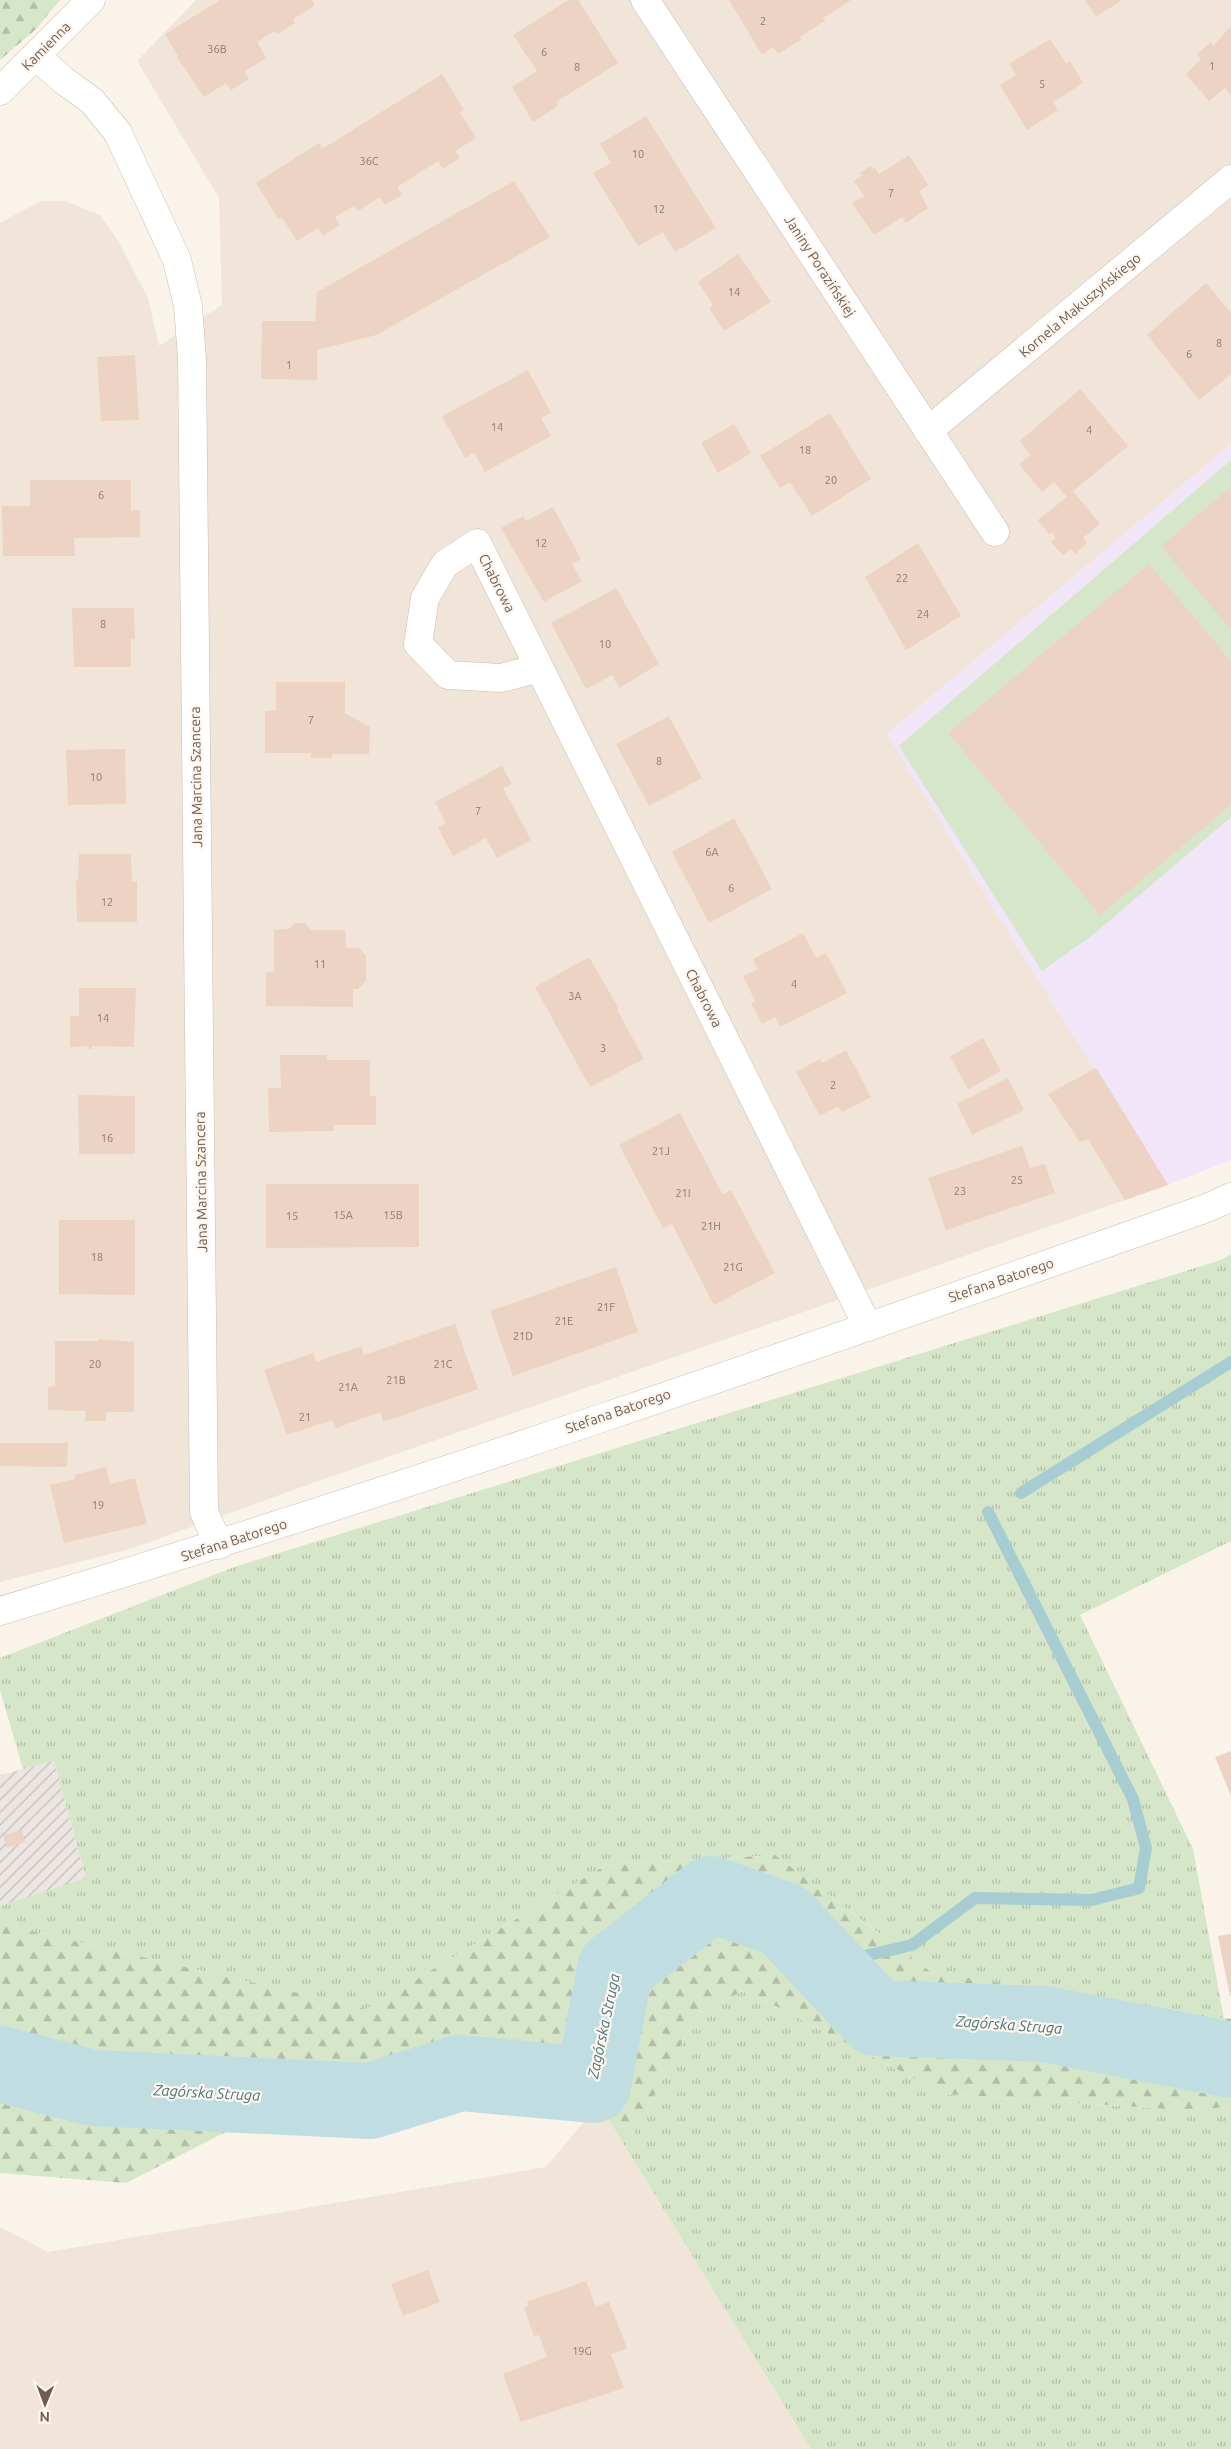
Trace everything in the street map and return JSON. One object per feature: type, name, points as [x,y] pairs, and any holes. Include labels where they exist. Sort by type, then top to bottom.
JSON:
[{"type":"street","name":"Kamienna","points":[[0,91],[91,0]]},
{"type":"street","name":"Janiny Porazińskiej","points":[[645,0],[995,532]]},
{"type":"street","name":"Jana Marcina Szancera","points":[[36,56],[63,80],[92,101],[118,133],[177,260],[188,306],[192,358],[204,1512],[219,1545]]},
{"type":"street","name":"Kornela Makuszyńskiego","points":[[928,431],[1231,179]]},
{"type":"street","name":"Chabrowa","points":[[539,668],[501,678],[448,675],[418,644],[425,598],[445,564],[476,543],[539,668],[868,1327]]},
{"type":"street","name":"Stefana Batorego","points":[[0,1611],[219,1545],[868,1327],[1207,1208],[1231,1197]]},
{"type":"shaded area","points":[[196,0],[1231,0],[1231,444],[887,734],[1010,935],[1168,1185],[310,1484],[130,1549],[0,1582],[0,223],[41,201],[65,201],[100,215],[118,241],[148,298],[159,346],[222,305],[219,198],[137,61]]},
{"type":"shaded area","points":[[1231,444],[1231,1160],[1168,1185],[1010,935],[887,734]]},
{"type":"shaded area","points":[[54,1761],[86,1879],[0,1906],[0,1775]]},
{"type":"shaded area","points":[[599,2104],[811,2449],[0,2449],[0,2227],[48,2252],[546,2167]]},
{"type":"green space","points":[[0,0],[60,0],[36,29],[0,60]]},
{"type":"green space","points":[[1231,460],[1231,817],[1094,934],[1042,971],[899,746]]},
{"type":"green space","points":[[1231,1254],[1231,1541],[1080,1615],[1193,1849],[1224,2019],[931,1972],[775,1855],[606,1865],[367,2009],[0,1924],[0,1906],[86,1878],[54,1761],[23,1769],[0,1690],[0,1658],[234,1567],[1221,1260]]},
{"type":"green space","points":[[775,1855],[931,1972],[1231,2019],[1231,2107],[1182,2110],[944,2094],[745,1990],[697,2014],[632,2136],[598,2104],[259,2115],[126,2183],[0,2173],[0,1924],[367,2009],[606,1865]]},
{"type":"green space","points":[[745,1990],[944,2094],[1182,2110],[1231,2107],[1231,2449],[811,2449],[599,2104],[632,2136],[697,2014]]},
{"type":"building","points":[[220,0],[312,0],[315,5],[293,19],[295,23],[278,34],[275,31],[257,42],[266,58],[244,72],[249,79],[231,90],[226,83],[204,97],[177,57],[165,34]]},
{"type":"building","points":[[568,0],[578,0],[618,63],[556,102],[558,106],[533,122],[512,87],[537,71],[513,35]]},
{"type":"building","points":[[729,0],[851,0],[823,18],[825,21],[800,37],[802,39],[778,54],[773,47],[762,55]]},
{"type":"building","points":[[1085,0],[1122,0],[1096,17]]},
{"type":"building","points":[[1231,26],[1231,95],[1225,88],[1209,101],[1186,74],[1201,59],[1197,54],[1211,42],[1213,46]]},
{"type":"building","points":[[1050,39],[1066,63],[1070,61],[1083,83],[1053,102],[1058,110],[1027,130],[1000,85],[1016,75],[1009,64]]},
{"type":"building","points":[[442,74],[464,110],[460,112],[476,138],[455,151],[460,158],[443,169],[438,161],[397,187],[402,195],[385,205],[380,197],[358,211],[354,206],[335,217],[340,225],[323,236],[318,228],[297,241],[282,217],[278,219],[256,183],[319,143],[322,149]]},
{"type":"building","points":[[646,116],[716,228],[675,252],[663,232],[638,246],[593,173],[611,163],[600,144]]},
{"type":"building","points":[[909,155],[928,185],[919,191],[928,208],[906,223],[902,217],[874,235],[852,203],[864,196],[854,181],[862,176],[860,173],[870,166],[872,169],[875,168],[879,174]]},
{"type":"building","points":[[514,181],[550,237],[376,335],[317,350],[317,380],[261,379],[262,321],[315,321],[317,292]]},
{"type":"building","points":[[738,254],[771,302],[724,331],[709,308],[713,305],[698,282]]},
{"type":"building","points":[[1206,283],[1231,313],[1231,374],[1199,400],[1147,335]]},
{"type":"building","points":[[135,355],[139,420],[101,421],[97,357]]},
{"type":"building","points":[[528,370],[551,413],[541,418],[551,436],[485,472],[474,452],[465,458],[442,416]]},
{"type":"building","points":[[1080,389],[1128,446],[1073,491],[1100,524],[1083,538],[1087,543],[1075,554],[1071,549],[1063,555],[1051,542],[1056,538],[1052,532],[1049,534],[1038,520],[1067,497],[1054,482],[1042,492],[1019,464],[1031,455],[1020,441]]},
{"type":"building","points":[[830,413],[871,479],[812,516],[790,482],[780,488],[760,456]]},
{"type":"building","points":[[734,424],[751,453],[718,473],[701,443]]},
{"type":"building","points":[[30,480],[131,480],[131,510],[140,510],[140,537],[74,538],[75,556],[3,556],[2,506],[30,506]]},
{"type":"building","points":[[1231,487],[1231,630],[1161,546]]},
{"type":"building","points":[[553,507],[581,559],[572,564],[582,581],[544,602],[501,528],[523,516],[526,521]]},
{"type":"building","points":[[918,543],[961,616],[906,650],[865,577]]},
{"type":"building","points":[[1149,564],[1231,661],[1231,805],[1100,915],[948,733]]},
{"type":"building","points":[[616,588],[659,664],[619,688],[612,675],[586,689],[551,623]]},
{"type":"building","points":[[72,608],[134,608],[135,639],[131,639],[131,667],[74,667]]},
{"type":"building","points":[[276,682],[345,682],[345,713],[370,727],[369,754],[332,754],[332,758],[311,758],[311,753],[265,753],[265,711],[276,710]]},
{"type":"building","points":[[669,716],[702,778],[649,806],[616,744]]},
{"type":"building","points":[[125,749],[126,804],[68,805],[66,750]]},
{"type":"building","points":[[502,766],[512,784],[503,788],[531,840],[497,858],[486,838],[453,856],[438,828],[446,823],[435,802]]},
{"type":"building","points":[[734,818],[772,889],[709,923],[672,852]]},
{"type":"building","points":[[79,854],[131,854],[132,882],[137,882],[137,922],[77,922],[76,881],[78,881]]},
{"type":"building","points":[[295,923],[305,923],[311,930],[345,930],[346,948],[358,948],[366,955],[366,981],[358,989],[353,989],[353,1007],[266,1006],[266,972],[274,972],[274,930],[289,929]]},
{"type":"building","points":[[803,933],[816,958],[826,953],[847,993],[780,1027],[775,1017],[762,1024],[751,1003],[755,1001],[743,976],[758,969],[753,959]]},
{"type":"building","points":[[589,957],[619,1009],[617,1010],[644,1059],[590,1087],[535,987]]},
{"type":"building","points":[[79,988],[136,988],[134,1047],[92,1046],[92,1049],[89,1049],[89,1046],[70,1047],[70,1016],[79,1016]]},
{"type":"building","points":[[983,1038],[1001,1071],[968,1089],[950,1056]]},
{"type":"building","points":[[846,1050],[871,1097],[842,1112],[838,1106],[820,1116],[796,1072],[820,1059],[822,1063]]},
{"type":"building","points":[[280,1055],[327,1055],[327,1060],[370,1060],[370,1096],[376,1096],[376,1125],[334,1125],[334,1131],[269,1132],[268,1088],[281,1088]]},
{"type":"building","points":[[1096,1068],[1168,1185],[1125,1200],[1088,1139],[1080,1142],[1048,1094]]},
{"type":"building","points":[[1008,1078],[1024,1110],[972,1135],[957,1104]]},
{"type":"building","points":[[78,1095],[135,1096],[135,1154],[79,1154]]},
{"type":"building","points":[[680,1113],[723,1195],[731,1190],[775,1273],[714,1305],[672,1224],[663,1228],[619,1145]]},
{"type":"building","points":[[1022,1146],[1030,1168],[1045,1164],[1055,1193],[946,1230],[928,1178]]},
{"type":"building","points":[[266,1184],[419,1184],[419,1247],[266,1248]]},
{"type":"building","points":[[59,1220],[135,1220],[135,1295],[59,1294]]},
{"type":"building","points":[[616,1267],[638,1332],[513,1376],[490,1311]]},
{"type":"building","points":[[455,1324],[478,1389],[383,1422],[380,1412],[336,1428],[332,1420],[287,1435],[264,1370],[313,1353],[316,1362],[361,1346],[364,1355]]},
{"type":"building","points":[[98,1339],[134,1342],[134,1412],[106,1412],[106,1421],[85,1421],[86,1411],[48,1410],[48,1387],[55,1386],[55,1341],[98,1341]]},
{"type":"building","points":[[0,1443],[68,1443],[67,1467],[0,1466]]},
{"type":"building","points":[[106,1467],[110,1484],[135,1478],[147,1524],[64,1543],[50,1485],[75,1479],[75,1475]]},
{"type":"building","points":[[1231,1751],[1231,1796],[1215,1757]]},
{"type":"building","points":[[22,1830],[25,1842],[7,1848],[3,1835]]},
{"type":"building","points":[[1231,1934],[1231,1996],[1230,1996],[1218,1936]]},
{"type":"building","points":[[428,2270],[440,2302],[403,2316],[391,2284]]},
{"type":"building","points":[[586,2281],[596,2307],[609,2302],[627,2348],[611,2354],[624,2388],[521,2422],[503,2374],[547,2357],[539,2335],[534,2336],[524,2308],[528,2306],[527,2302]]},
{"type":"waterway","points":[[1021,1493],[1231,1362]]},
{"type":"waterway","points":[[826,1965],[912,1945],[975,1898],[1092,1900],[1139,1888],[1146,1848],[1133,1799],[988,1512]]},
{"type":"waterway","name":"Zagórska Struga","points":[[0,2064],[93,2088],[370,2101],[460,2073],[593,2085],[615,1969],[711,1894],[784,1920],[876,2018],[1044,2024],[1231,2060]]}]
